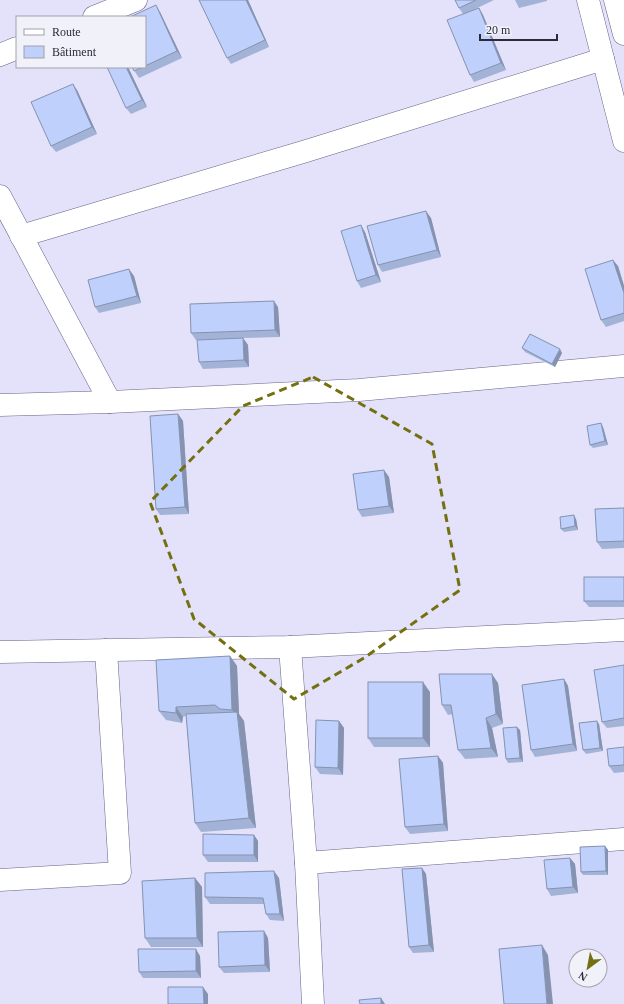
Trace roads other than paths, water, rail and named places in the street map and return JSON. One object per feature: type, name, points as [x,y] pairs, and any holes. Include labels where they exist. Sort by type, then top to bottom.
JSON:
[{"type":"street","points":[[96,16],[136,0]]},
{"type":"street","points":[[588,0],[624,141]]},
{"type":"street","points":[[615,0],[624,34]]},
{"type":"street","points":[[0,55],[16,48]]},
{"type":"street","points":[[20,236],[310,150],[603,59]]},
{"type":"street","points":[[0,196],[110,402]]},
{"type":"street","points":[[0,405],[110,402],[360,390],[624,366]]},
{"type":"street","points":[[0,652],[290,647],[624,630]]},
{"type":"street","points":[[290,647],[306,863],[313,1004]]},
{"type":"street","points":[[0,880],[120,873],[106,650]]},
{"type":"street","points":[[306,863],[624,839]]}]
